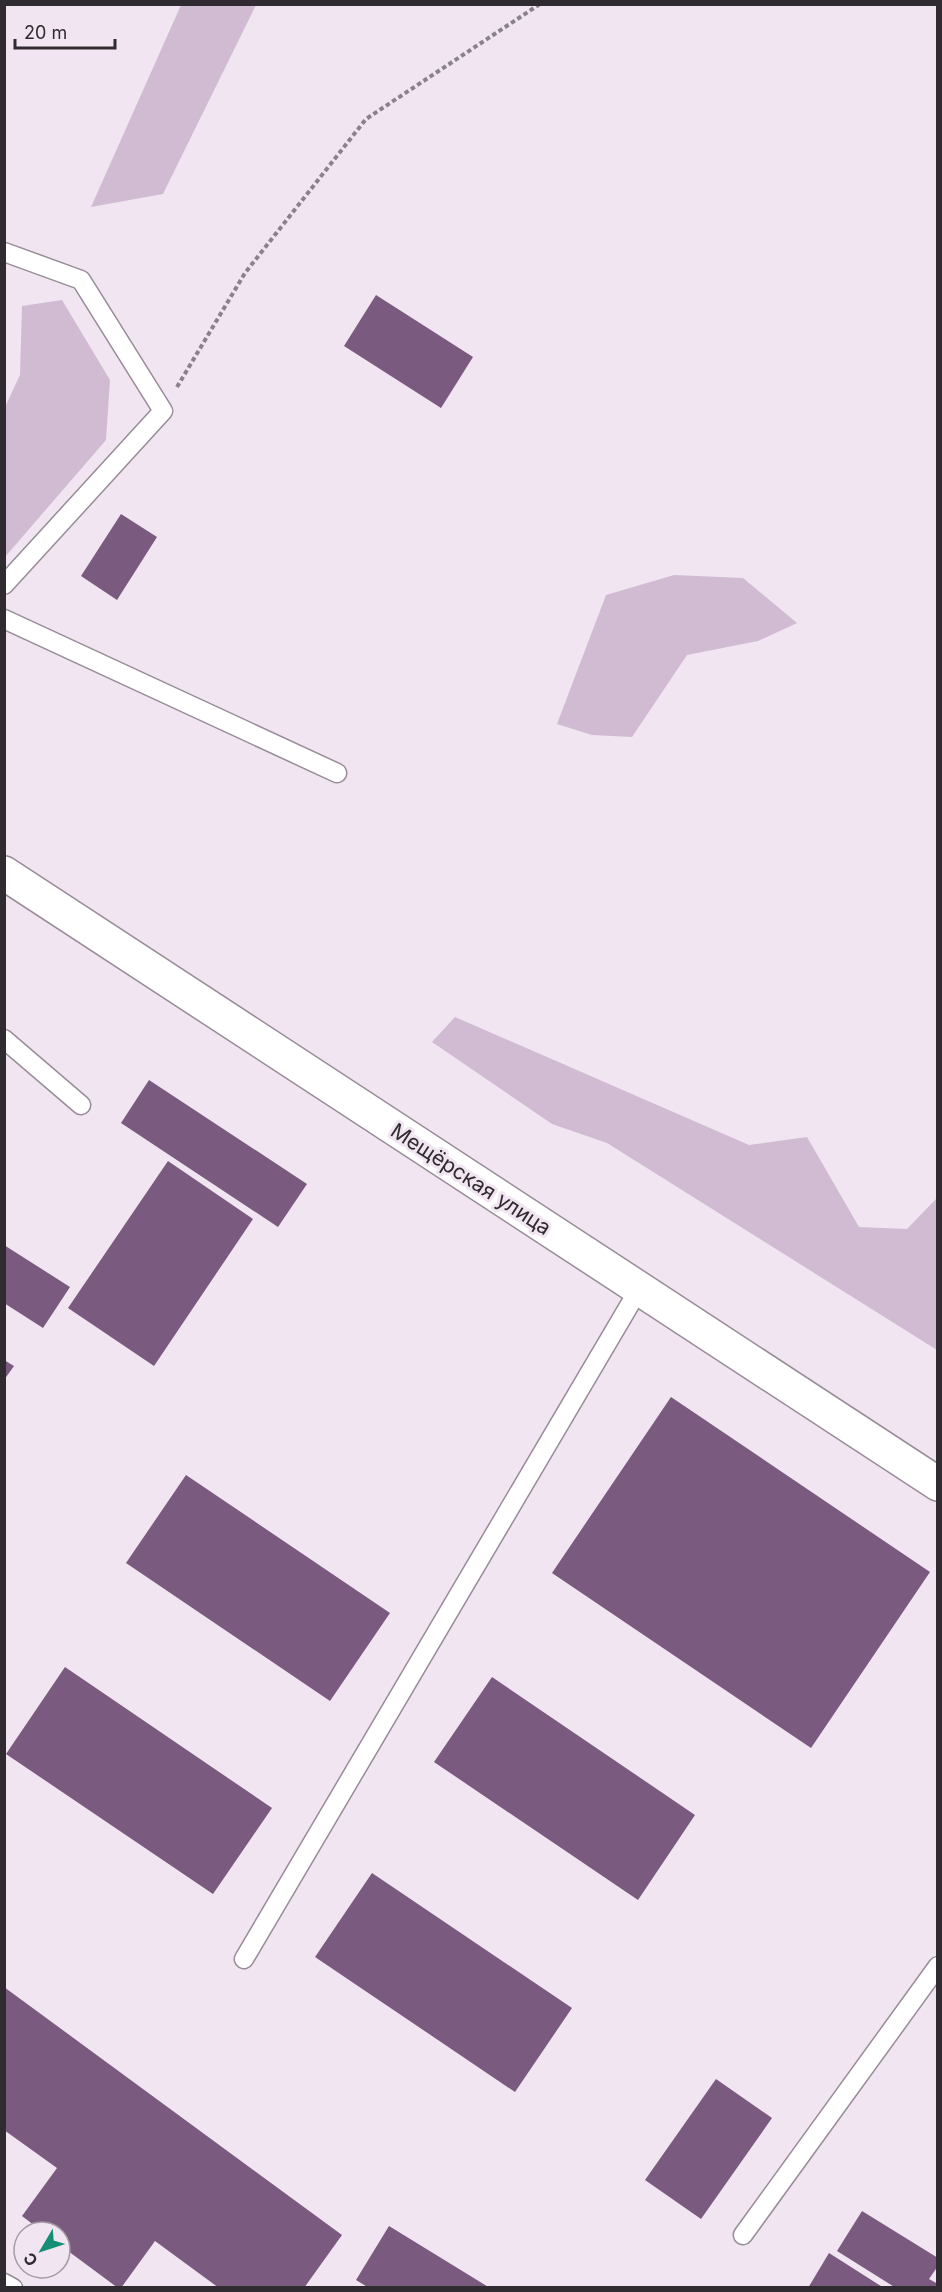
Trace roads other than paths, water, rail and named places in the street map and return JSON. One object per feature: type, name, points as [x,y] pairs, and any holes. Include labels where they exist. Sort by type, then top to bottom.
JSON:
[{"type":"street","name":"Мещёрская улица","points":[[4,873],[938,1484]]},
{"type":"lane","points":[[4,252],[81,280],[163,411],[4,585]]},
{"type":"lane","points":[[4,619],[337,773]]},
{"type":"lane","points":[[4,1040],[81,1105]]},
{"type":"lane","points":[[244,1959],[639,1289]]},
{"type":"lane","points":[[743,2235],[938,1966]]},
{"type":"lane","points":[[4,2283],[13,2288]]}]
